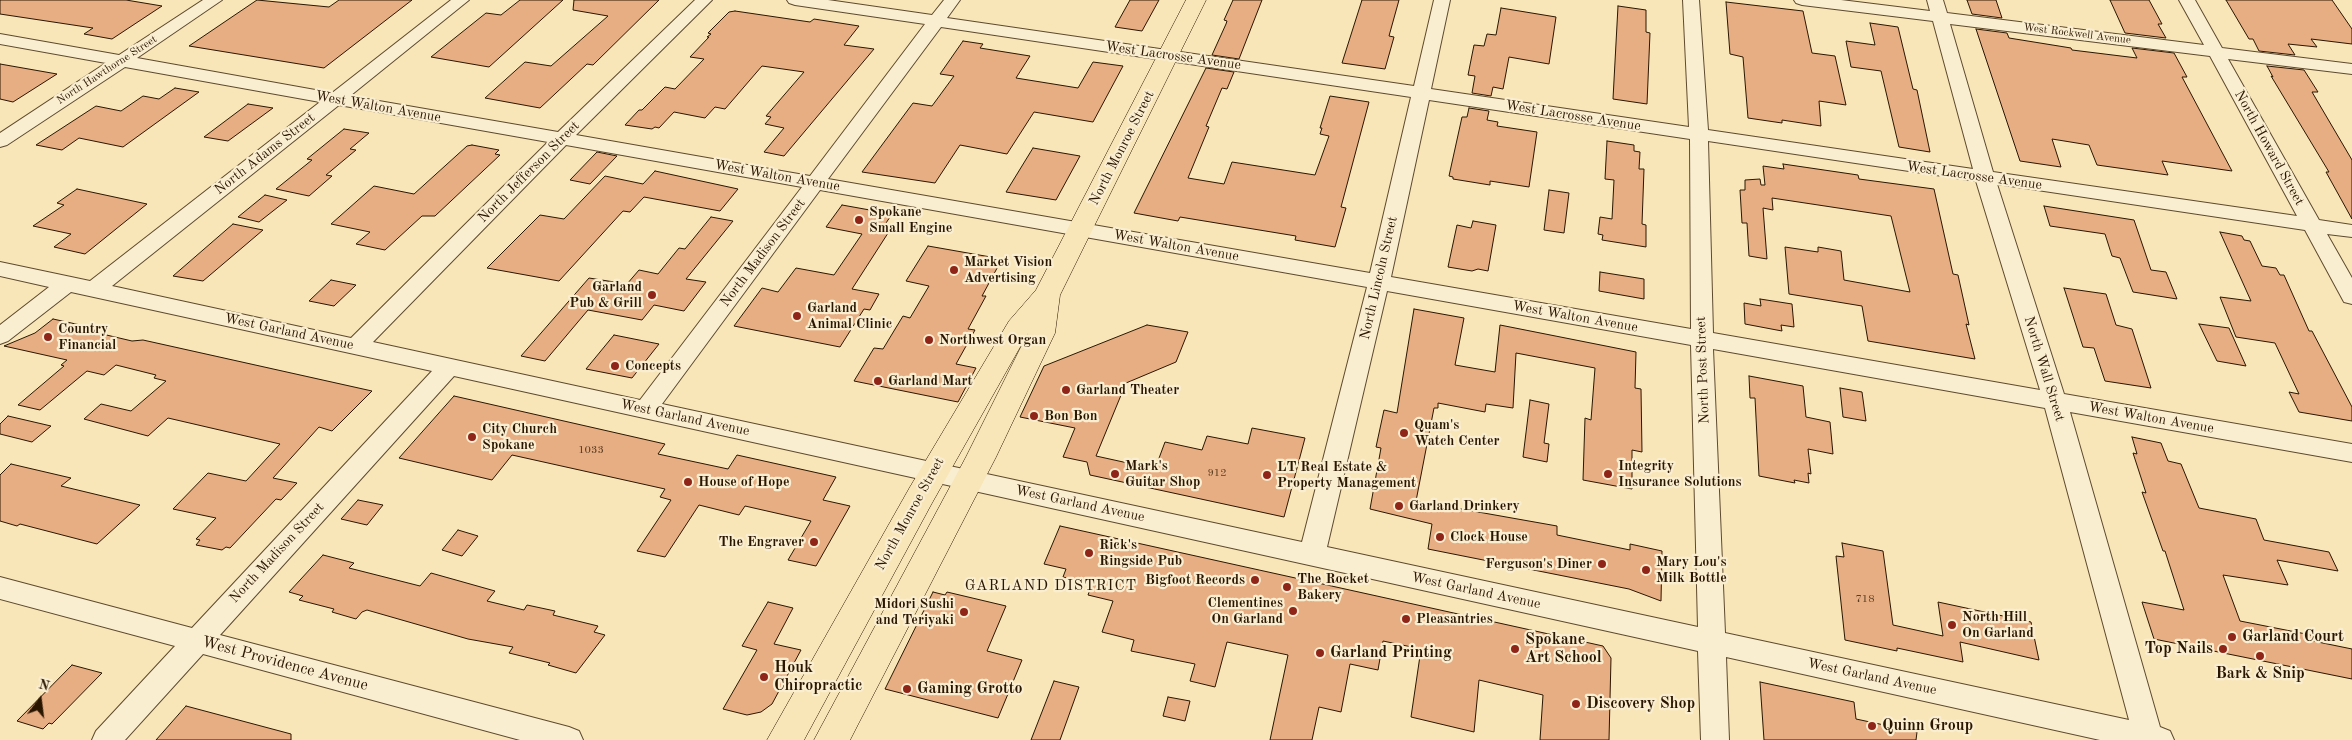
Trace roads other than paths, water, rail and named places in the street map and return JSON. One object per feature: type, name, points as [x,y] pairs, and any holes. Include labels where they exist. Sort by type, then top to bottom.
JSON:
[{"type":"main road","name":"North Monroe Street","points":[[785,740],[934,472],[1018,328],[1048,295],[1196,0]]},
{"type":"main road","name":"North Monroe Street","points":[[832,740],[969,480],[1042,333],[1048,295]]},
{"type":"street","name":"North Hawthorne Street","points":[[0,140],[214,0]]},
{"type":"street","name":"North Adams Street","points":[[93,290],[461,0]]},
{"type":"street","name":"North Jefferson Street","points":[[356,346],[562,139],[704,0]]},
{"type":"street","name":"West Lacrosse Avenue","points":[[795,0],[2352,231]]},
{"type":"street","name":"North Madison Street","points":[[645,410],[952,0]]},
{"type":"street","name":"North Lincoln Street","points":[[1312,555],[1379,282],[1442,0]]},
{"type":"street","name":"North Post Street","points":[[1691,0],[1699,134],[1702,339],[1715,740]]},
{"type":"street","name":"West Rockwell Avenue","points":[[1802,0],[1938,9],[2215,51],[2352,69]]},
{"type":"street","name":"North Howard Street","points":[[2187,0],[2352,297]]},
{"type":"street","name":"North Wall Street","points":[[1938,9],[1985,178],[2054,401],[2152,739]]},
{"type":"street","name":"West Walton Avenue","points":[[0,39],[335,100],[1081,229],[2352,453]]},
{"type":"street","name":"West Garland Avenue","points":[[0,269],[2152,739]]},
{"type":"street","points":[[0,336],[66,284]]},
{"type":"street","name":"North Madison Street","points":[[106,740],[449,367]]},
{"type":"street","name":"West Providence Avenue","points":[[0,588],[569,740]]},
{"type":"place","name":"Spokane Small Engine","points":[[859,220]]},
{"type":"place","name":"Market Vision Advertising","points":[[954,270]]},
{"type":"place","name":"Garland Pub & Grill","points":[[652,295]]},
{"type":"place","name":"Garland Animal Clinic","points":[[797,316]]},
{"type":"place","name":"Country Financial","points":[[48,337]]},
{"type":"place","name":"Northwest Organ","points":[[929,340]]},
{"type":"place","name":"Concepts","points":[[615,366]]},
{"type":"place","name":"Garland Mart","points":[[878,381]]},
{"type":"place","name":"Garland Theater","points":[[1066,390]]},
{"type":"place","name":"Bon Bon","points":[[1034,416]]},
{"type":"place","name":"Quam's Watch Center","points":[[1404,433]]},
{"type":"place","name":"City Church Spokane","points":[[472,437]]},
{"type":"place","name":"Mark's Guitar Shop","points":[[1115,474]]},
{"type":"place","name":"Integrity Insurance Solutions","points":[[1608,474]]},
{"type":"place","name":"LT Real Estate & Property Management","points":[[1267,475]]},
{"type":"place","name":"House of Hope","points":[[688,482]]},
{"type":"place","name":"Garland Drinkery","points":[[1399,506]]},
{"type":"place","name":"Clock House","points":[[1440,537]]},
{"type":"place","name":"The Engraver","points":[[814,542]]},
{"type":"place","name":"Rick's Ringside Pub","points":[[1089,553]]},
{"type":"place","name":"Ferguson's Diner","points":[[1602,564]]},
{"type":"place","name":"Mary Lou's Milk Bottle","points":[[1646,570]]},
{"type":"place","name":"Bigfoot Records","points":[[1255,580]]},
{"type":"place","name":"The Rocket Bakery","points":[[1287,587]]},
{"type":"place","name":"Clementines On Garland","points":[[1293,611]]},
{"type":"place","name":"Midori Sushi and Teriyaki","points":[[964,612]]},
{"type":"place","name":"Pleasantries","points":[[1406,619]]},
{"type":"place","name":"North Hill On Garland","points":[[1952,625]]},
{"type":"place","name":"Garland Court","points":[[2232,637]]},
{"type":"place","name":"Spokane Art School","points":[[1515,649]]},
{"type":"place","name":"Top Nails","points":[[2223,649]]},
{"type":"place","name":"Garland Printing","points":[[1320,653]]},
{"type":"place","name":"Bark & Snip","points":[[2260,656]]},
{"type":"place","name":"Houk Chiropractic","points":[[764,677]]},
{"type":"place","name":"Gaming Grotto","points":[[907,689]]},
{"type":"place","name":"Discovery Shop","points":[[1576,704]]},
{"type":"place","name":"Quinn Group","points":[[1872,726]]},
{"type":"district","name":"GARLAND DISTRICT","points":[[1051,586]]}]
